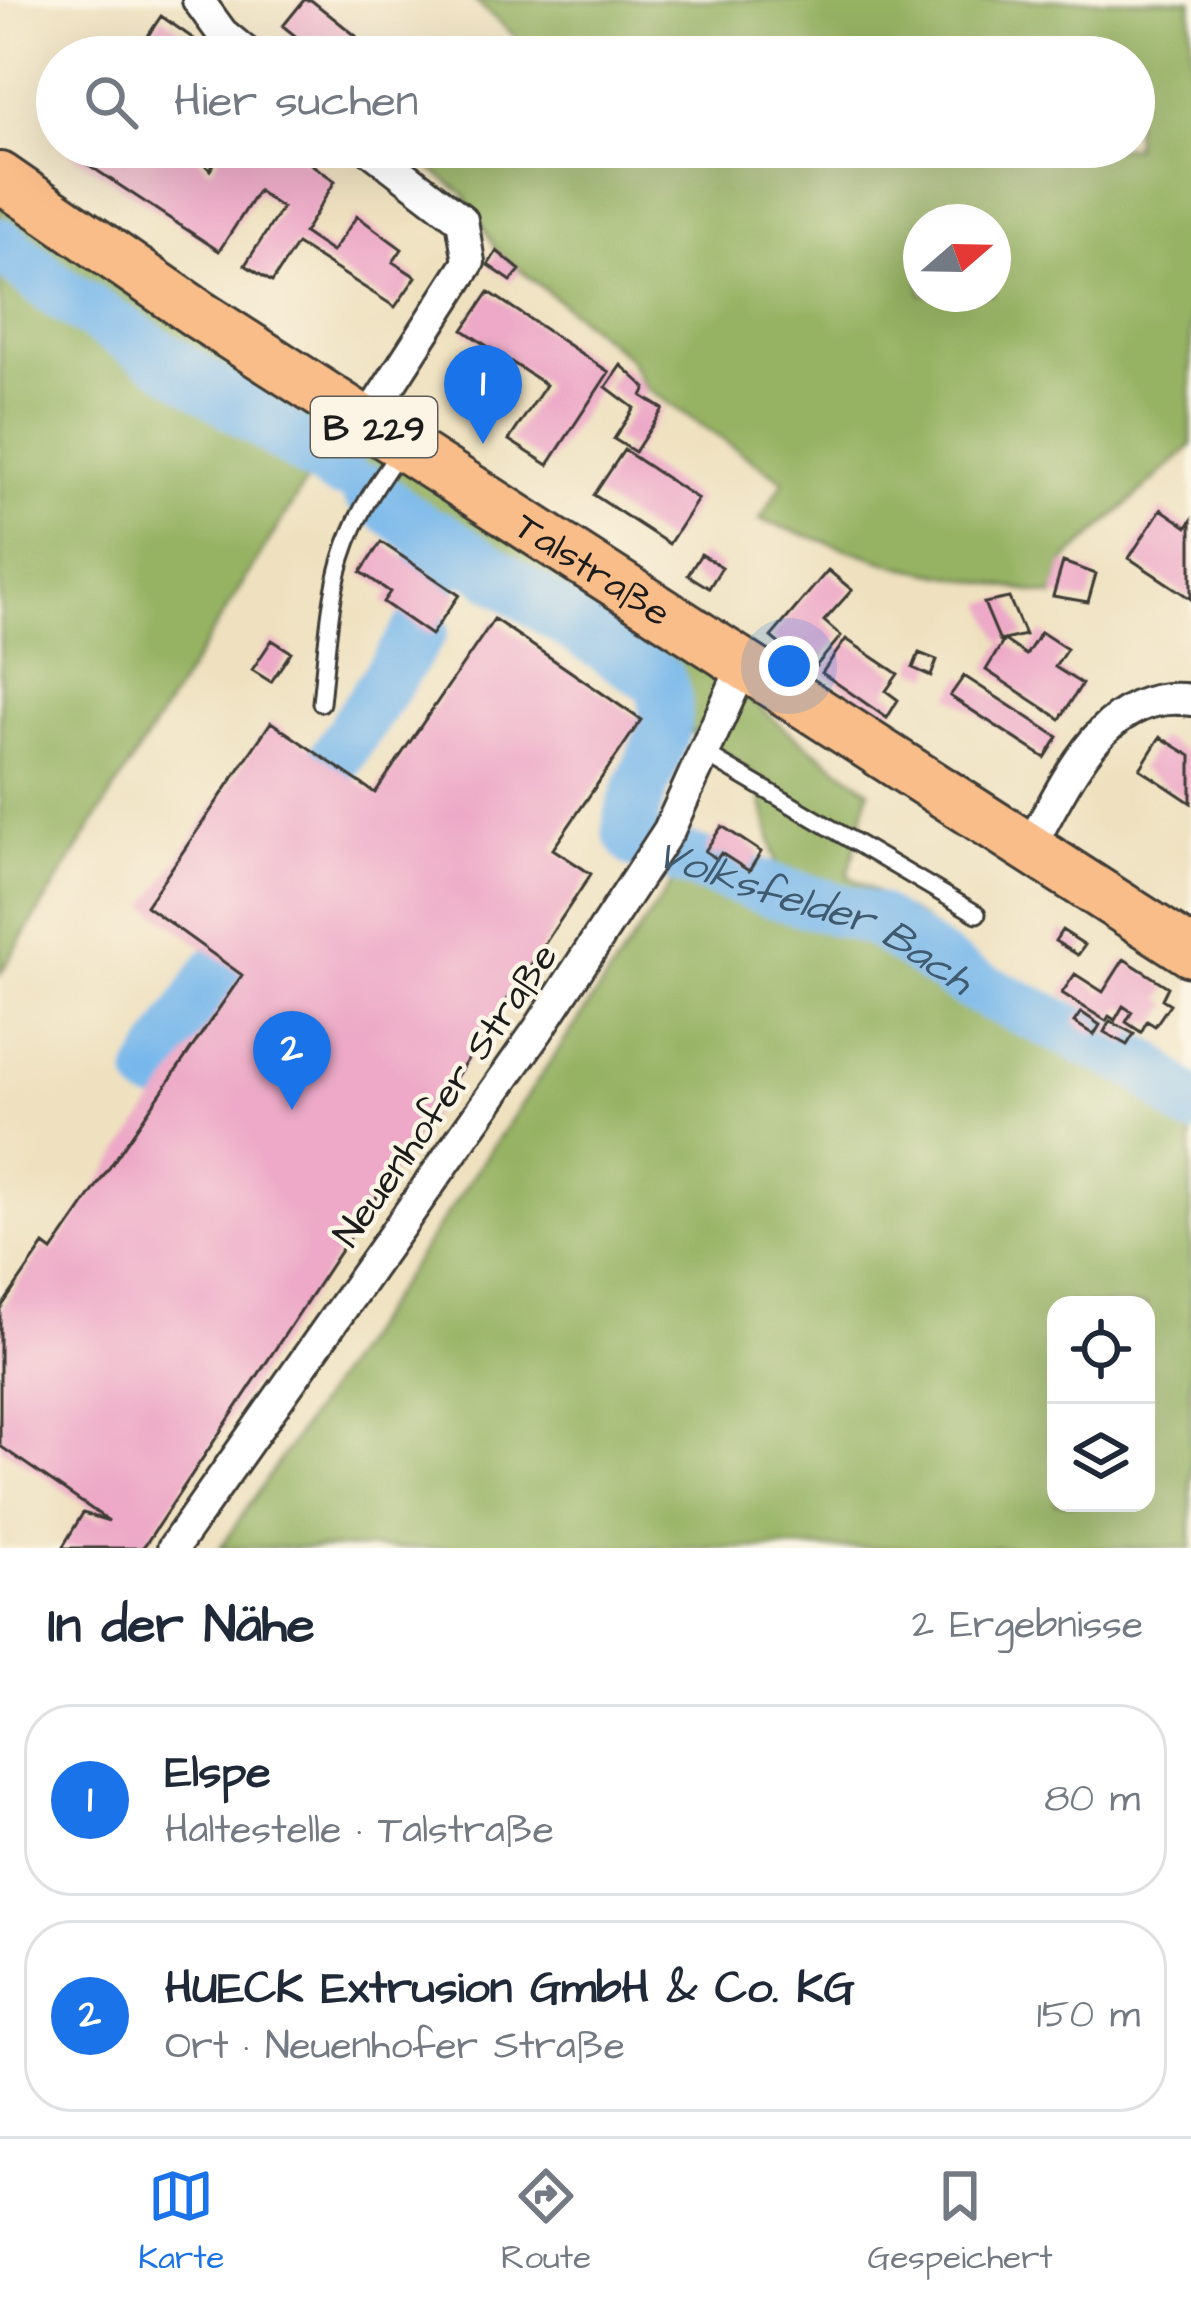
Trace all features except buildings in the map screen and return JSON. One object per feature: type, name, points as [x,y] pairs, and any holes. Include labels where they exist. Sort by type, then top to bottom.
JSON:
[{"type":"main road","name":"Talstraße","points":[[0,177],[385,434],[1191,952]]},
{"type":"street","points":[[197,0],[226,36]]},
{"type":"street","points":[[385,434],[469,262],[461,220],[394,168]]},
{"type":"street","name":"Neuenhofer Straße","points":[[173,1548],[670,830],[744,664]]},
{"type":"street","points":[[1030,846],[1109,720],[1149,701],[1191,700]]},
{"type":"lane","points":[[321,703],[336,566],[385,434]]},
{"type":"lane","points":[[705,754],[977,914]]},
{"type":"green space","points":[[474,0],[1191,0],[1191,446],[1064,562],[1053,596],[901,567],[760,520],[784,481],[646,388],[629,358],[497,251],[464,194],[429,168],[1155,168],[1155,36],[514,36]]},
{"type":"green space","points":[[0,200],[715,667],[780,725],[869,790],[848,876],[919,917],[962,951],[984,980],[1143,1074],[1191,1117],[1191,1548],[220,1548],[682,868],[758,897],[776,862],[756,776],[312,472],[0,974]]},
{"type":"waterway","points":[[0,244],[55,289],[339,471]]},
{"type":"waterway","points":[[368,491],[428,535],[438,570]]},
{"type":"waterway","name":"Volksfelder Bach","points":[[428,535],[437,536],[659,681],[665,717],[632,811],[629,830],[637,842],[779,893],[876,920],[969,983],[1146,1067],[1191,1107]]},
{"type":"waterway","points":[[332,764],[421,629]]},
{"type":"waterway","points":[[153,1074],[218,971]]},
{"type":"place","name":"Elspe","points":[[483,444]]},
{"type":"place","name":"HUECK Extrusion GmbH & Co. KG","points":[[292,1110]]}]
